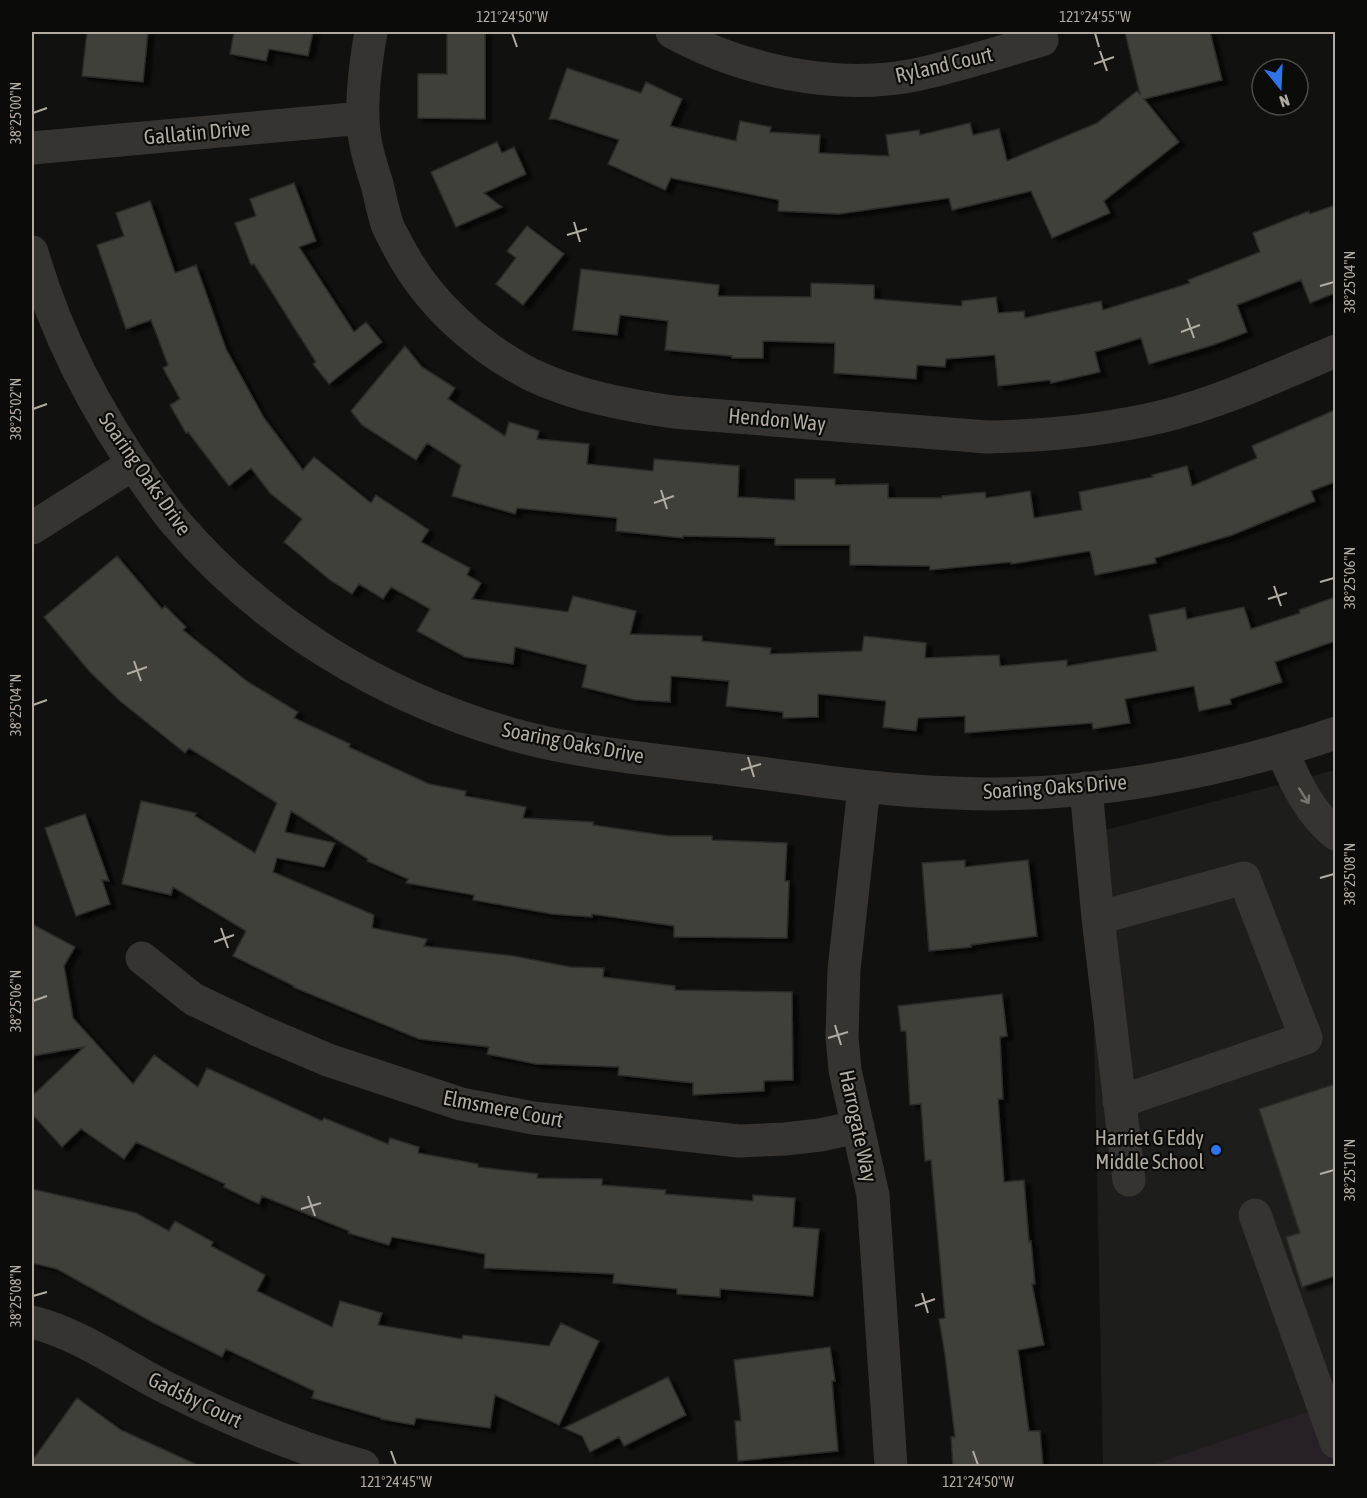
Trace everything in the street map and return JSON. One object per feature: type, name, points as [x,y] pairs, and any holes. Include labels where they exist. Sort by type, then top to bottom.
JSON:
[{"type":"street","name":"Hendon Way","points":[[371,32],[365,63],[363,118],[366,149],[387,225],[404,257],[431,295],[473,337],[503,358],[534,375],[600,398],[673,412],[975,436],[1024,436],[1095,429],[1165,416],[1234,394],[1335,351]]},
{"type":"street","name":"Ryland Court","points":[[672,32],[747,63],[780,72],[845,80],[914,75],[1042,40]]},
{"type":"street","name":"Gallatin Drive","points":[[32,148],[363,118]]},
{"type":"street","name":"Soaring Oaks Drive","points":[[32,252],[65,344],[99,408],[133,464],[175,523],[226,574],[282,621],[342,662],[440,710],[509,733],[580,749],[864,787],[955,794],[1028,793],[1176,776],[1282,751],[1335,733]]},
{"type":"street","points":[[32,528],[133,464]]},
{"type":"street","points":[[1282,751],[1295,783],[1315,813],[1335,834]]},
{"type":"street","name":"Harrogate Way","points":[[864,787],[841,1004],[842,1037],[845,1070],[873,1195],[891,1467]]},
{"type":"street","points":[[1086,788],[1098,918],[1129,1180]]},
{"type":"street","points":[[1098,918],[1244,878],[1306,1038],[1119,1102]]},
{"type":"street","name":"Elmsmere Court","points":[[142,958],[193,999],[260,1032],[328,1060],[461,1104],[533,1118],[739,1141],[785,1139],[858,1127]]},
{"type":"street","points":[[1255,1215],[1335,1442]]},
{"type":"street","name":"Gadsby Court","points":[[32,1322],[80,1339],[170,1390],[262,1432],[363,1467]]},
{"type":"shaded area","name":"Harriet G Eddy Middle School","points":[[1335,770],[1335,1466],[1103,1466],[1090,834]]},
{"type":"shaded area","points":[[1320,1408],[1335,1453],[1335,1466],[1149,1466]]},
{"type":"building","points":[[87,32],[148,32],[143,82],[82,76]]},
{"type":"building","points":[[234,32],[313,32],[308,56],[269,49],[266,61],[230,54]]},
{"type":"building","points":[[447,32],[485,32],[485,119],[418,118],[418,74],[447,74]]},
{"type":"building","points":[[1125,32],[1210,32],[1222,80],[1144,99],[1179,142],[1104,201],[1110,213],[1052,238],[1031,191],[952,210],[949,198],[839,214],[778,211],[779,200],[671,178],[665,190],[608,164],[619,140],[549,119],[567,68],[641,93],[646,82],[682,99],[670,126],[736,141],[740,121],[771,127],[770,132],[820,135],[819,153],[889,156],[886,135],[919,130],[920,135],[970,123],[973,135],[999,129],[1007,161],[1097,123],[1137,91],[1140,94]]},
{"type":"building","points":[[497,142],[502,153],[514,147],[526,174],[484,193],[502,207],[456,227],[431,172]]},
{"type":"building","points":[[294,183],[316,241],[299,247],[354,332],[366,322],[382,342],[329,384],[313,364],[316,362],[254,264],[251,265],[235,223],[256,216],[250,199]]},
{"type":"building","points":[[150,201],[175,273],[196,265],[226,349],[264,418],[303,470],[314,457],[371,503],[376,495],[429,530],[421,542],[470,568],[467,575],[481,583],[472,599],[568,612],[573,596],[636,611],[630,634],[702,636],[702,641],[771,648],[770,654],[862,651],[864,636],[926,643],[925,658],[999,655],[1000,666],[1067,660],[1067,666],[1157,651],[1149,615],[1185,608],[1187,619],[1244,607],[1251,629],[1300,613],[1299,610],[1335,597],[1335,641],[1275,662],[1282,682],[1230,699],[1231,704],[1199,711],[1194,686],[1125,699],[1130,723],[1093,729],[1092,723],[965,733],[965,716],[918,718],[916,731],[883,727],[886,701],[818,694],[818,717],[783,718],[783,712],[726,706],[729,681],[671,676],[670,702],[635,700],[582,687],[587,665],[515,647],[513,664],[465,657],[417,631],[430,609],[391,587],[383,599],[359,584],[352,594],[330,580],[284,542],[302,519],[270,493],[251,468],[229,486],[188,432],[186,433],[170,405],[180,399],[163,368],[168,365],[151,320],[126,329],[97,245],[124,236],[116,213]]},
{"type":"building","points":[[1335,205],[1335,293],[1310,303],[1301,280],[1237,305],[1247,332],[1213,345],[1149,364],[1141,338],[1095,352],[1100,372],[1051,383],[1050,380],[998,386],[995,355],[946,359],[945,367],[917,365],[916,379],[834,373],[835,343],[763,341],[763,358],[732,358],[732,356],[665,350],[668,321],[620,315],[617,335],[573,330],[581,269],[719,285],[718,296],[811,297],[811,283],[874,285],[874,299],[962,306],[962,301],[996,297],[998,313],[1024,311],[1025,318],[1101,301],[1103,310],[1190,283],[1188,280],[1260,252],[1253,233],[1309,211],[1310,214]]},
{"type":"building","points":[[527,226],[564,254],[523,305],[496,284],[516,258],[507,251]]},
{"type":"building","points":[[405,346],[422,367],[455,388],[448,399],[505,436],[509,422],[539,431],[537,439],[589,444],[587,464],[653,471],[654,459],[739,466],[738,497],[795,500],[795,479],[835,479],[835,485],[888,484],[888,498],[942,498],[942,496],[985,492],[986,498],[1030,491],[1034,518],[1082,510],[1079,492],[1153,477],[1152,475],[1187,466],[1192,486],[1257,458],[1252,446],[1335,410],[1335,482],[1311,491],[1315,501],[1232,535],[1155,558],[1156,563],[1095,575],[1090,551],[1011,564],[1011,562],[930,570],[930,566],[850,565],[850,545],[775,545],[775,538],[683,536],[683,538],[616,531],[617,518],[517,508],[515,514],[452,496],[461,465],[427,443],[416,460],[362,425],[351,411]]},
{"type":"building","points":[[117,556],[162,609],[165,606],[186,627],[183,630],[248,682],[298,712],[294,718],[350,744],[349,747],[429,784],[466,791],[465,796],[526,807],[523,818],[593,822],[593,825],[669,836],[712,836],[712,840],[787,843],[785,881],[789,881],[787,938],[674,937],[674,926],[592,914],[592,917],[552,914],[473,900],[474,895],[406,883],[408,879],[367,861],[368,859],[291,811],[285,832],[335,843],[324,867],[277,858],[273,872],[374,915],[372,928],[427,939],[424,946],[514,956],[570,967],[604,968],[603,977],[675,986],[675,990],[792,992],[793,1080],[764,1081],[764,1091],[693,1095],[693,1083],[618,1075],[619,1067],[536,1064],[487,1054],[489,1047],[419,1039],[293,987],[233,956],[246,931],[173,887],[171,895],[122,884],[141,801],[196,813],[195,816],[255,853],[277,803],[189,748],[185,753],[120,701],[90,672],[44,617]]},
{"type":"building","points":[[85,814],[109,881],[102,880],[110,904],[76,916],[45,828]]},
{"type":"building","points":[[965,860],[965,867],[1028,860],[1037,936],[971,945],[971,947],[929,951],[922,863]]},
{"type":"building","points":[[32,924],[75,947],[64,966],[73,1018],[133,1084],[154,1055],[198,1087],[207,1068],[322,1121],[324,1118],[388,1144],[390,1138],[419,1147],[418,1153],[478,1164],[478,1167],[538,1174],[537,1178],[602,1179],[602,1185],[666,1190],[665,1194],[753,1201],[753,1195],[795,1198],[793,1227],[819,1229],[813,1296],[720,1289],[720,1297],[677,1294],[677,1289],[613,1283],[614,1274],[484,1268],[485,1254],[392,1237],[389,1245],[348,1233],[349,1231],[262,1196],[259,1204],[224,1187],[225,1184],[136,1142],[124,1159],[81,1129],[62,1147],[32,1114],[32,1096],[84,1047],[32,1056]]},
{"type":"building","points":[[1002,994],[1007,1036],[1000,1037],[1003,1099],[998,1099],[1004,1182],[1024,1180],[1035,1284],[1032,1284],[1044,1345],[1018,1350],[1029,1431],[1040,1431],[1043,1467],[953,1467],[951,1437],[955,1437],[939,1319],[945,1318],[931,1160],[925,1161],[921,1104],[910,1105],[906,1031],[901,1031],[898,1006]]},
{"type":"building","points":[[1335,1084],[1335,1276],[1302,1287],[1286,1237],[1300,1233],[1259,1109]]},
{"type":"building","points":[[32,1189],[136,1213],[169,1231],[175,1221],[213,1242],[211,1246],[265,1275],[257,1291],[332,1327],[340,1301],[382,1313],[378,1325],[462,1339],[463,1335],[549,1346],[561,1323],[599,1341],[559,1425],[495,1395],[490,1428],[416,1418],[414,1425],[381,1419],[312,1398],[314,1391],[226,1349],[222,1357],[154,1323],[57,1269],[32,1263]]},
{"type":"building","points":[[830,1347],[835,1381],[832,1381],[838,1451],[738,1461],[735,1421],[741,1421],[734,1360]]},
{"type":"building","points":[[668,1377],[686,1415],[624,1446],[619,1437],[590,1452],[582,1436],[564,1428]]},
{"type":"building","points":[[77,1398],[121,1430],[202,1467],[32,1467],[32,1461]]},
{"type":"place","name":"Harriet G Eddy Middle School","points":[[1216,1150]]}]
